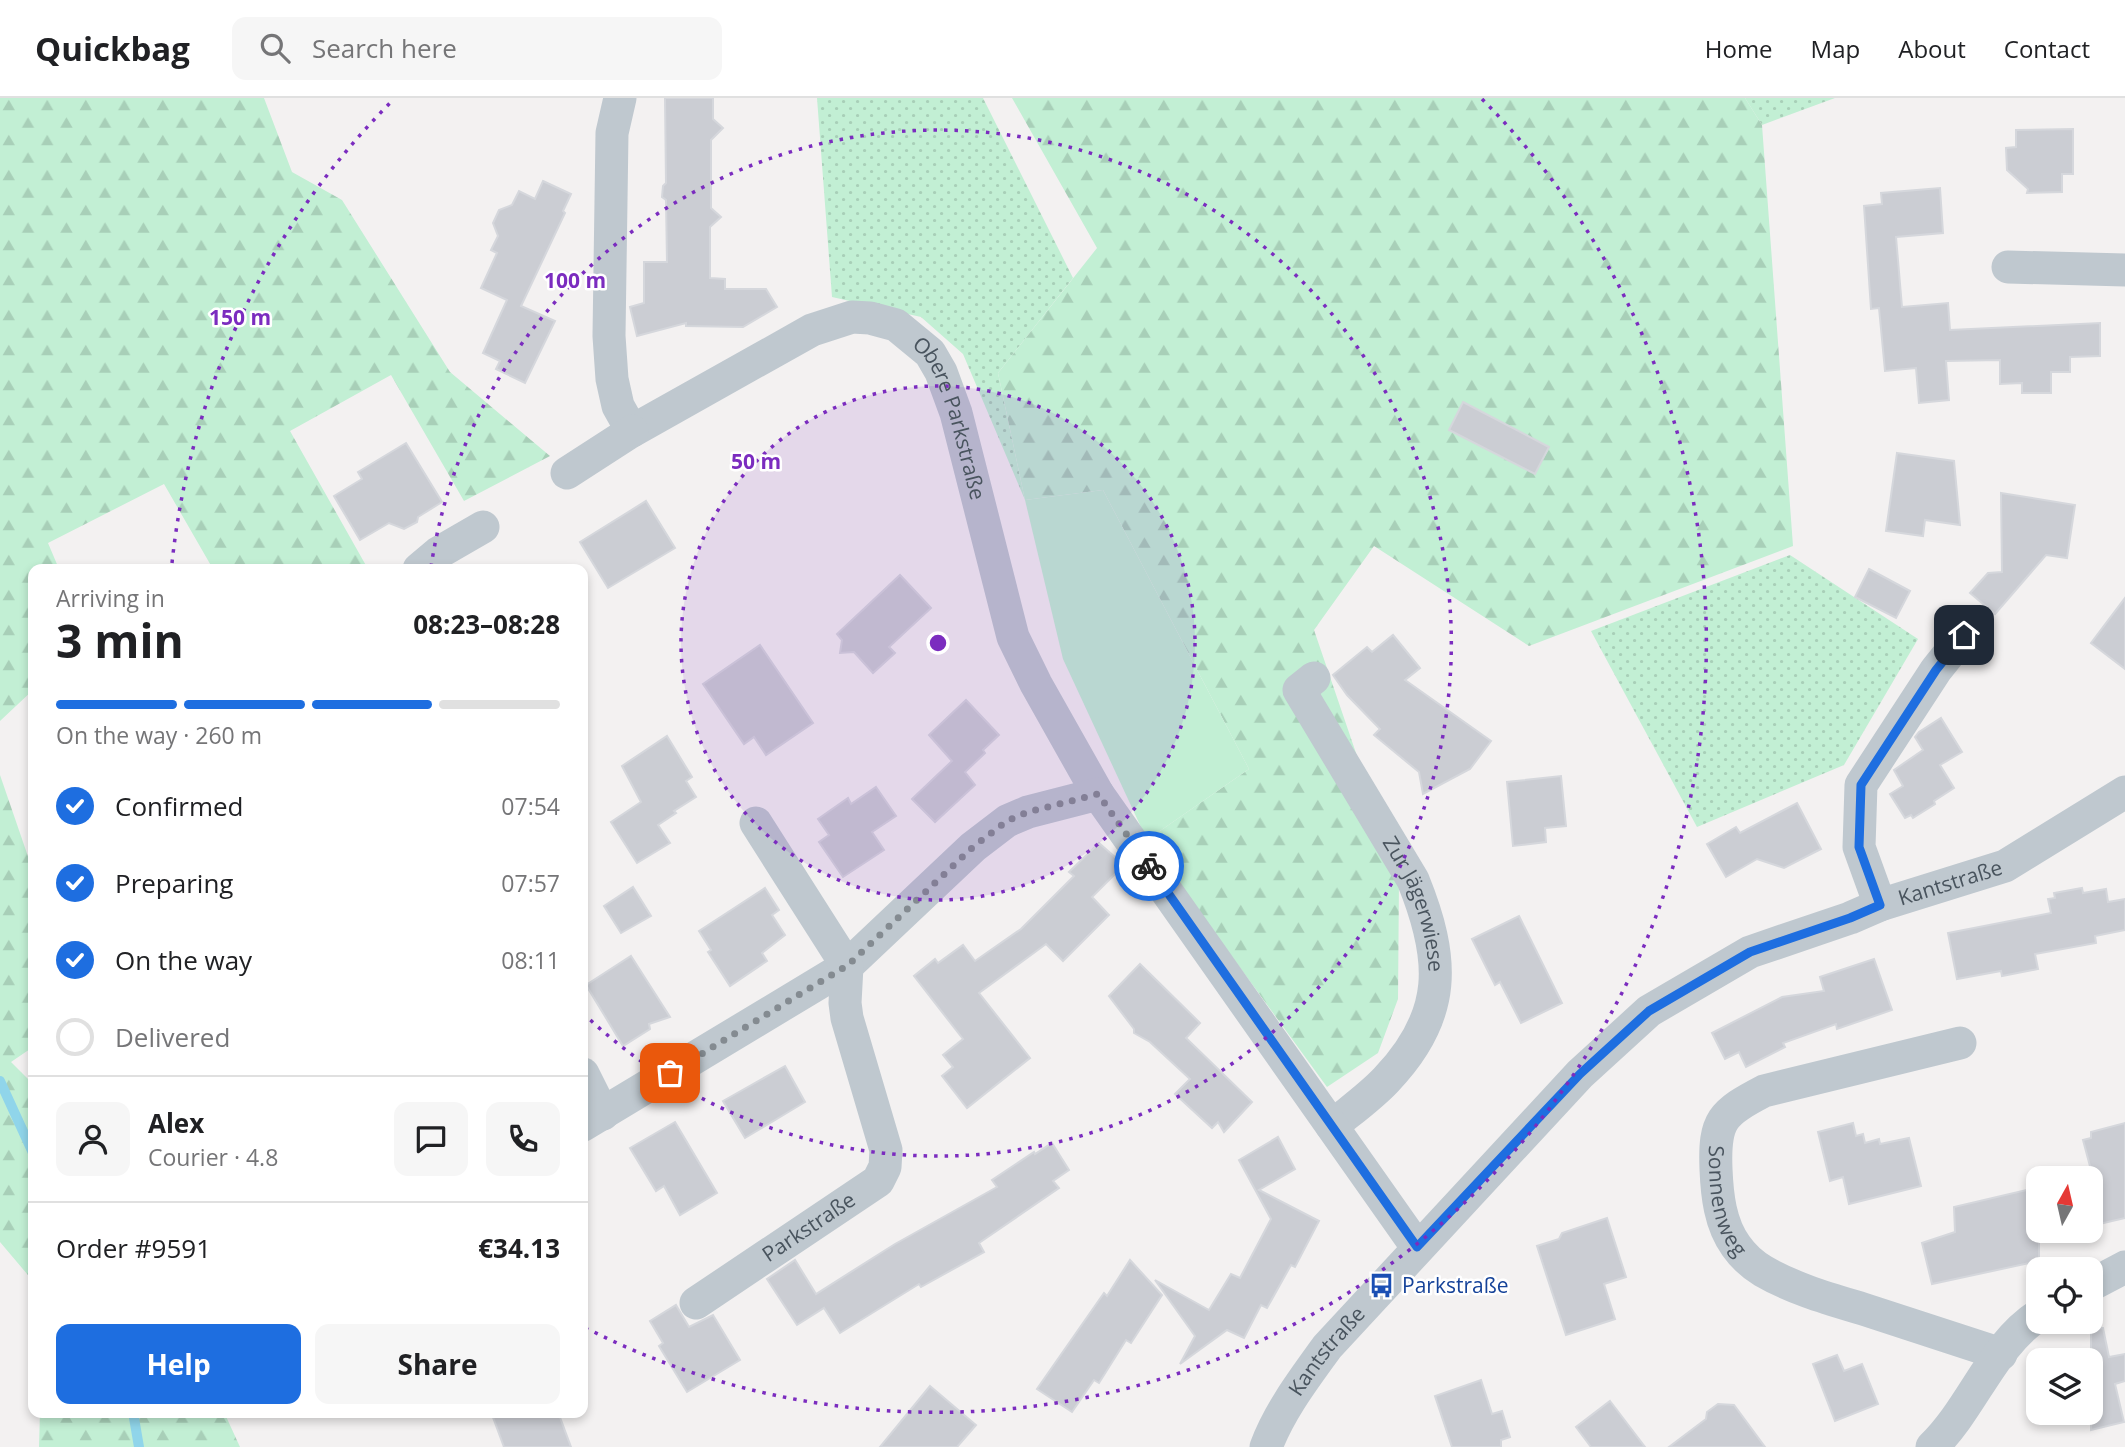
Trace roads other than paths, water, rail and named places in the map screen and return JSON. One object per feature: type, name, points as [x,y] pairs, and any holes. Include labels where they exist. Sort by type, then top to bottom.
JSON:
[{"type":"street","points":[[620,98],[612,133],[608,336],[612,379],[618,406],[632,431]]},
{"type":"street","points":[[2008,267],[2125,270]]},
{"type":"street","name":"Obere Parkstraße","points":[[567,473],[632,431],[812,330],[852,317],[870,318],[895,325],[913,337],[936,362],[952,402],[979,498],[1013,637],[1036,684],[1098,794]]},
{"type":"street","points":[[425,564],[438,553],[483,527]]},
{"type":"street","points":[[1880,905],[1859,847],[1861,785],[1936,670],[1964,635]]},
{"type":"street","name":"Zur Jägerwiese","points":[[1314,678],[1299,691],[1413,880],[1426,912],[1433,943],[1436,978],[1423,1032],[1407,1056],[1384,1083],[1332,1126]]},
{"type":"street","name":"Kantstraße","points":[[1266,1447],[1273,1427],[1292,1395],[1327,1347],[1580,1074],[1649,1011],[1750,952],[1880,905],[2005,866],[2125,792]]},
{"type":"street","points":[[588,1097],[593,1120],[848,965],[973,847],[1007,821],[1028,812],[1098,794],[1417,1247]]},
{"type":"street","points":[[756,823],[848,965]]},
{"type":"street","name":"Parkstraße","points":[[696,1303],[878,1181],[885,1167],[886,1150],[847,1018],[845,1003],[848,965]]},
{"type":"street","name":"Sonnenweg","points":[[1960,1044],[1764,1091],[1749,1099],[1724,1116],[1720,1127],[1717,1189],[1722,1216],[1735,1245],[1762,1270],[1814,1293],[2001,1354]]},
{"type":"street","points":[[2103,1279],[2125,1267]]},
{"type":"street","points":[[1932,1447],[2012,1338],[2026,1326]]},
{"type":"waterway","points":[[0,1081],[28,1142]]},
{"type":"waterway","points":[[134,1418],[139,1447]]},
{"type":"place","name":"Parkstraße","points":[[1382,1286]]}]
